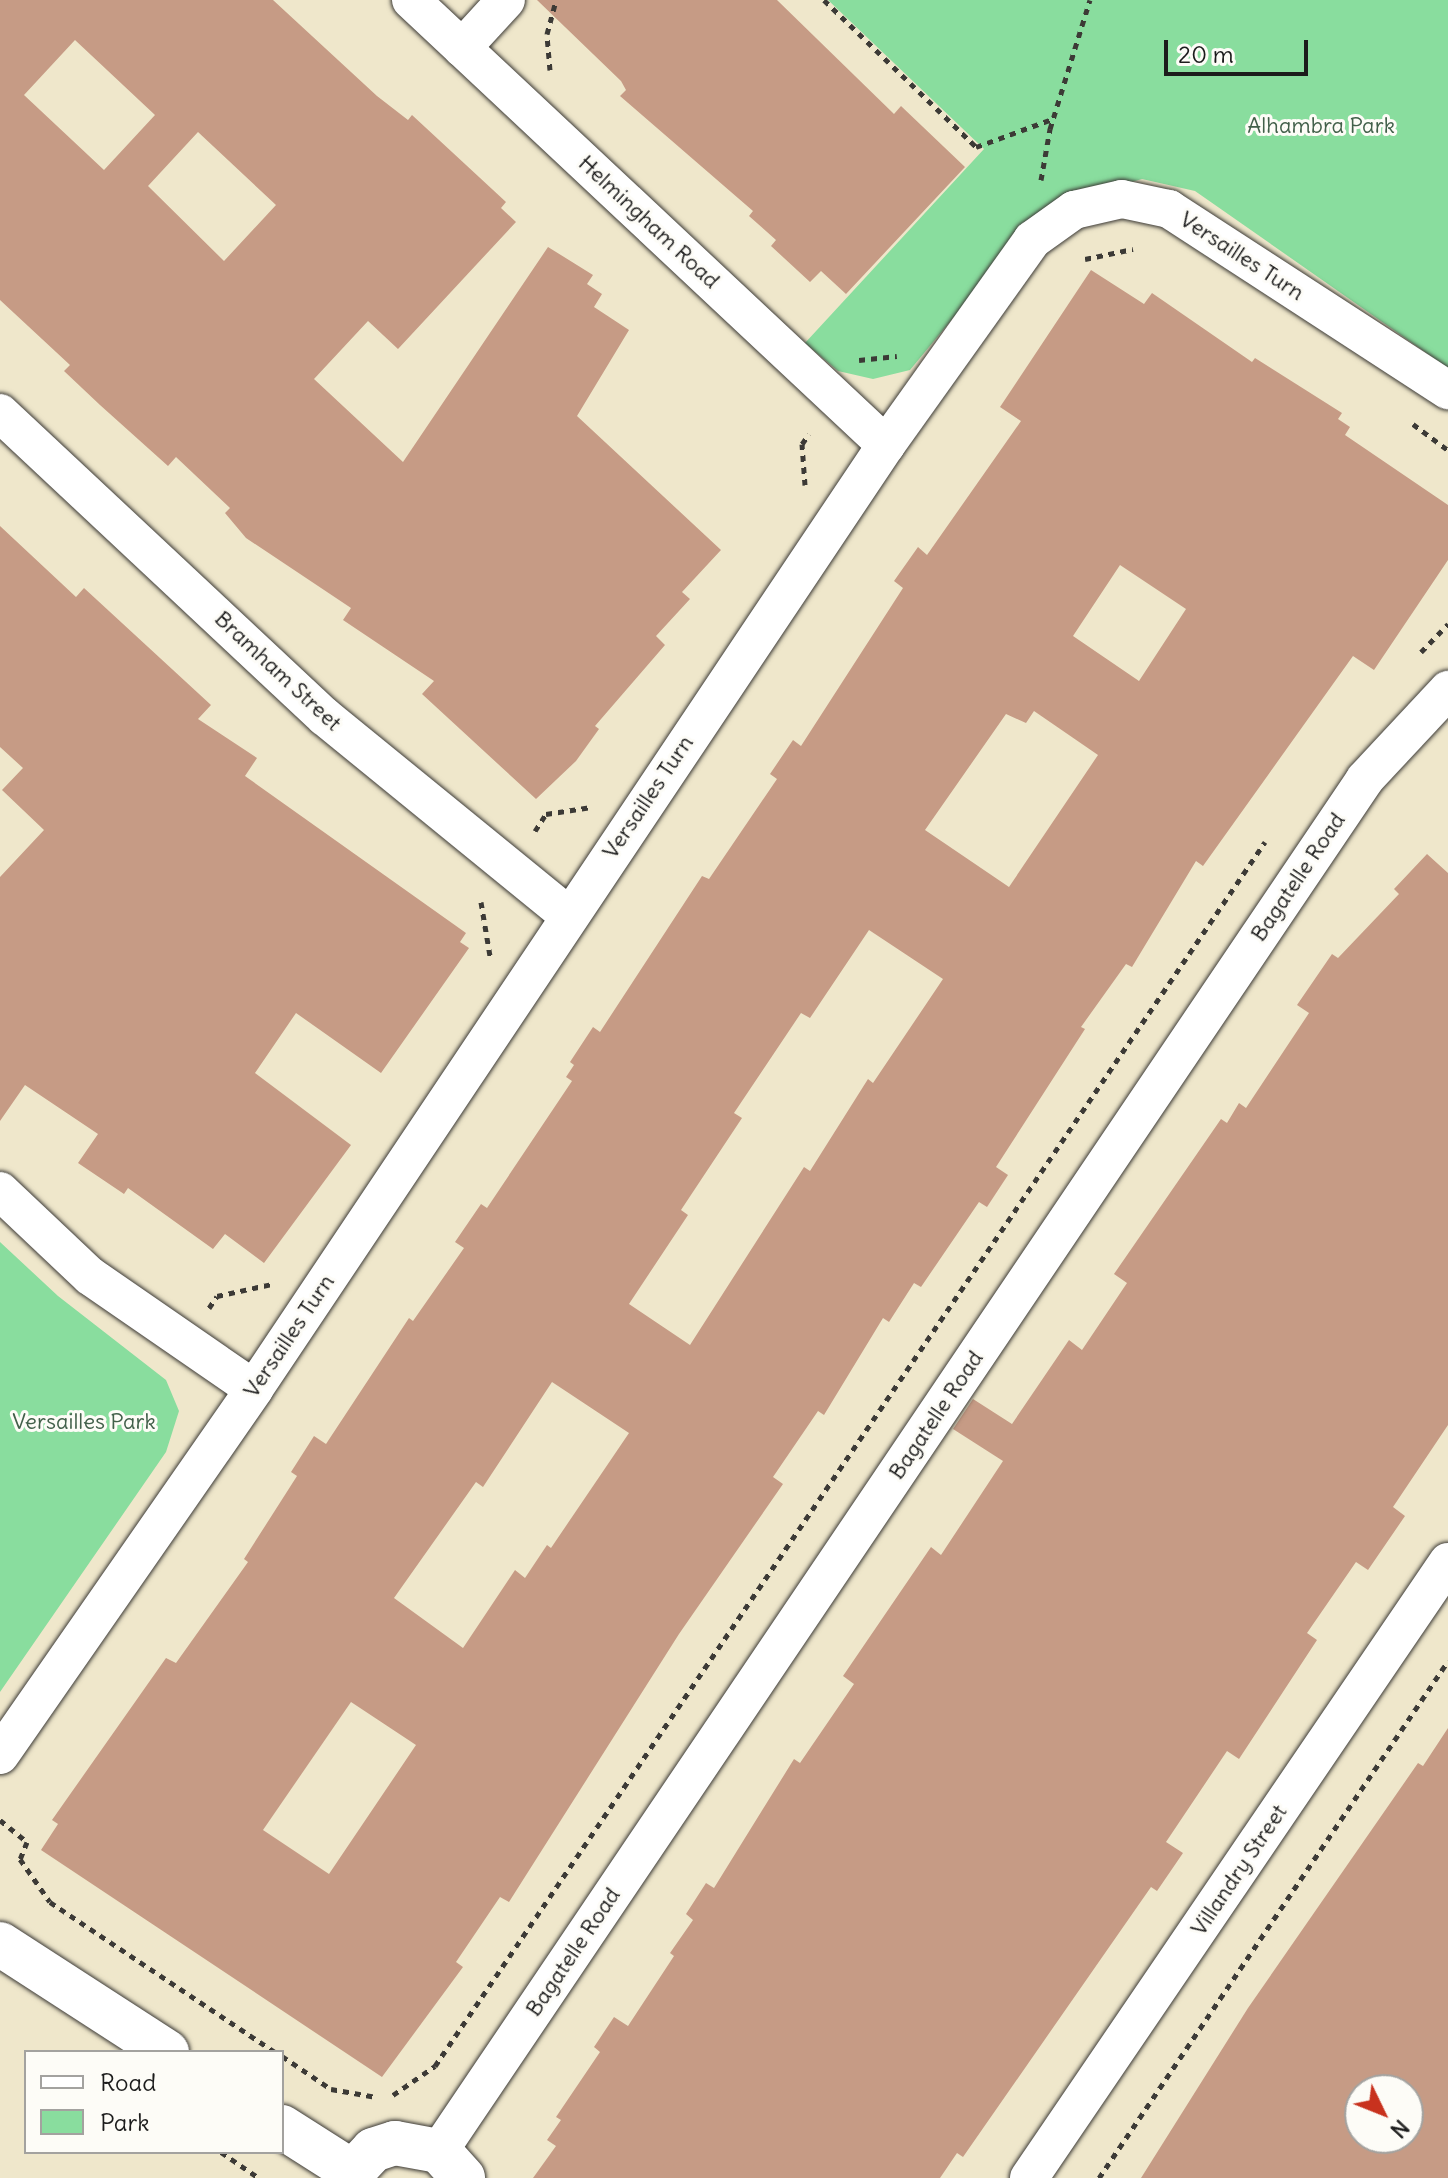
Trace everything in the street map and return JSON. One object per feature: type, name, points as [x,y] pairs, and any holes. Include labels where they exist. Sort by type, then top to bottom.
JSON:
[{"type":"street","name":"Helmingham Road","points":[[411,0],[886,445]]},
{"type":"street","points":[[462,48],[506,0]]},
{"type":"street","name":"Versailles Turn","points":[[0,1755],[254,1389],[568,915],[886,445],[1032,240],[1074,210],[1122,199],[1169,209],[1448,390]]},
{"type":"street","name":"Bramham Street","points":[[0,413],[325,717],[568,915]]},
{"type":"street","name":"Bagatelle Road","points":[[451,2165],[1365,779],[1448,690]]},
{"type":"street","points":[[0,1191],[90,1276],[254,1389]]},
{"type":"street","name":"Villandry Street","points":[[1029,2178],[1448,1562]]},
{"type":"street","points":[[0,1944],[164,2050]]},
{"type":"street","points":[[284,2128],[349,2175],[373,2150],[395,2143],[451,2165]]},
{"type":"path","points":[[551,78],[547,34],[556,0]]},
{"type":"path","points":[[824,0],[976,147],[1053,118]]},
{"type":"path","points":[[1039,195],[1053,118],[1090,0]]},
{"type":"path","points":[[1074,256],[1080,261],[1139,248]]},
{"type":"path","points":[[847,351],[857,360],[908,355]]},
{"type":"path","points":[[1400,414],[1448,450]]},
{"type":"path","points":[[1417,657],[1448,624]]},
{"type":"path","points":[[284,2057],[331,2089],[387,2098],[435,2066],[1275,828]]},
{"type":"path","points":[[492,965],[481,900],[508,867]]},
{"type":"path","points":[[187,1342],[217,1296],[274,1284],[283,1271]]},
{"type":"path","points":[[1099,2178],[1448,1661]]},
{"type":"path","points":[[0,1820],[27,1842],[20,1859],[50,1902],[272,2050]]},
{"type":"path","points":[[224,2154],[259,2178]]},
{"type":"green space","name":"Alhambra Park","points":[[828,0],[1448,0],[1448,368],[1195,191],[1142,179],[1045,207],[910,370],[873,379],[838,371],[805,343],[984,149]]},
{"type":"green space","name":"Versailles Park","points":[[0,1242],[58,1296],[166,1380],[179,1411],[166,1452],[0,1692]]},
{"type":"building","points":[[0,0],[273,0],[377,96],[408,120],[412,115],[506,202],[501,208],[516,222],[398,349],[368,321],[314,379],[403,462],[548,247],[593,275],[587,284],[602,294],[594,307],[629,330],[577,416],[721,550],[682,592],[690,599],[656,636],[665,645],[595,726],[599,729],[576,761],[536,799],[422,694],[434,681],[343,620],[351,608],[246,538],[225,513],[230,508],[176,457],[168,466],[100,405],[64,371],[70,365],[0,300]],"holes":[[[75,40],[155,115],[104,170],[24,95]],[[198,132],[276,205],[224,261],[148,186]]]},
{"type":"building","points":[[537,0],[777,0],[894,114],[901,106],[965,167],[846,294],[821,271],[810,282],[771,246],[776,240],[749,216],[753,211],[620,96],[626,90],[621,81]]},
{"type":"building","points":[[1091,270],[1144,304],[1152,293],[1252,362],[1255,358],[1342,413],[1338,419],[1350,427],[1345,435],[1448,505],[1448,560],[1374,670],[1353,656],[1203,866],[1196,861],[1132,967],[1126,964],[1081,1027],[1085,1029],[996,1167],[1008,1175],[987,1207],[979,1202],[921,1287],[914,1283],[889,1322],[883,1318],[824,1415],[818,1411],[773,1477],[783,1484],[679,1634],[509,1902],[500,1897],[456,1962],[463,1967],[382,2077],[41,1850],[58,1824],[52,1820],[166,1658],[176,1663],[248,1562],[244,1559],[297,1476],[291,1472],[314,1436],[326,1444],[409,1318],[413,1321],[464,1248],[455,1242],[481,1204],[487,1208],[572,1081],[566,1077],[574,1065],[570,1062],[593,1027],[600,1032],[702,876],[709,879],[777,779],[770,774],[793,740],[801,746],[903,588],[894,581],[918,547],[927,555],[1021,421],[1000,407]],"holes":[[[1120,565],[1186,609],[1139,681],[1073,636]],[[1034,711],[1098,755],[1009,887],[925,830],[1006,714],[1026,723]],[[869,930],[943,979],[873,1083],[868,1079],[810,1171],[804,1167],[690,1345],[629,1304],[688,1215],[681,1210],[742,1118],[734,1113],[801,1013],[810,1018]],[[552,1382],[629,1433],[551,1548],[547,1545],[525,1578],[515,1570],[463,1648],[394,1598],[476,1482],[483,1487]],[[351,1702],[416,1745],[329,1874],[263,1830]]]},
{"type":"building","points":[[0,526],[76,597],[84,588],[211,705],[198,719],[257,758],[245,776],[466,933],[460,942],[469,948],[381,1073],[296,1013],[255,1073],[351,1145],[264,1263],[225,1234],[213,1249],[128,1188],[124,1194],[78,1163],[98,1134],[25,1085],[0,1121],[0,877],[44,830],[2,790],[23,768],[0,747]]},
{"type":"building","points":[[1427,854],[1448,873],[1448,1425],[1393,1507],[1405,1516],[1368,1570],[1356,1562],[1307,1633],[1317,1640],[1239,1759],[1227,1751],[1166,1842],[1183,1853],[1157,1891],[1151,1887],[963,2157],[957,2153],[940,2178],[533,2178],[556,2146],[547,2140],[561,2120],[556,2117],[600,2052],[594,2047],[614,2017],[628,2026],[674,1956],[670,1953],[693,1920],[686,1914],[706,1883],[714,1888],[794,1759],[800,1763],[854,1684],[843,1676],[931,1547],[941,1555],[1003,1461],[953,1429],[973,1399],[1012,1424],[1069,1340],[1082,1350],[1127,1283],[1114,1274],[1221,1119],[1227,1123],[1239,1103],[1246,1108],[1309,1013],[1297,1005],[1332,954],[1338,958],[1399,894],[1394,889]]},
{"type":"building","points":[[1448,1728],[1448,2178],[1141,2178],[1248,2008],[1418,1763],[1423,1766]]}]
